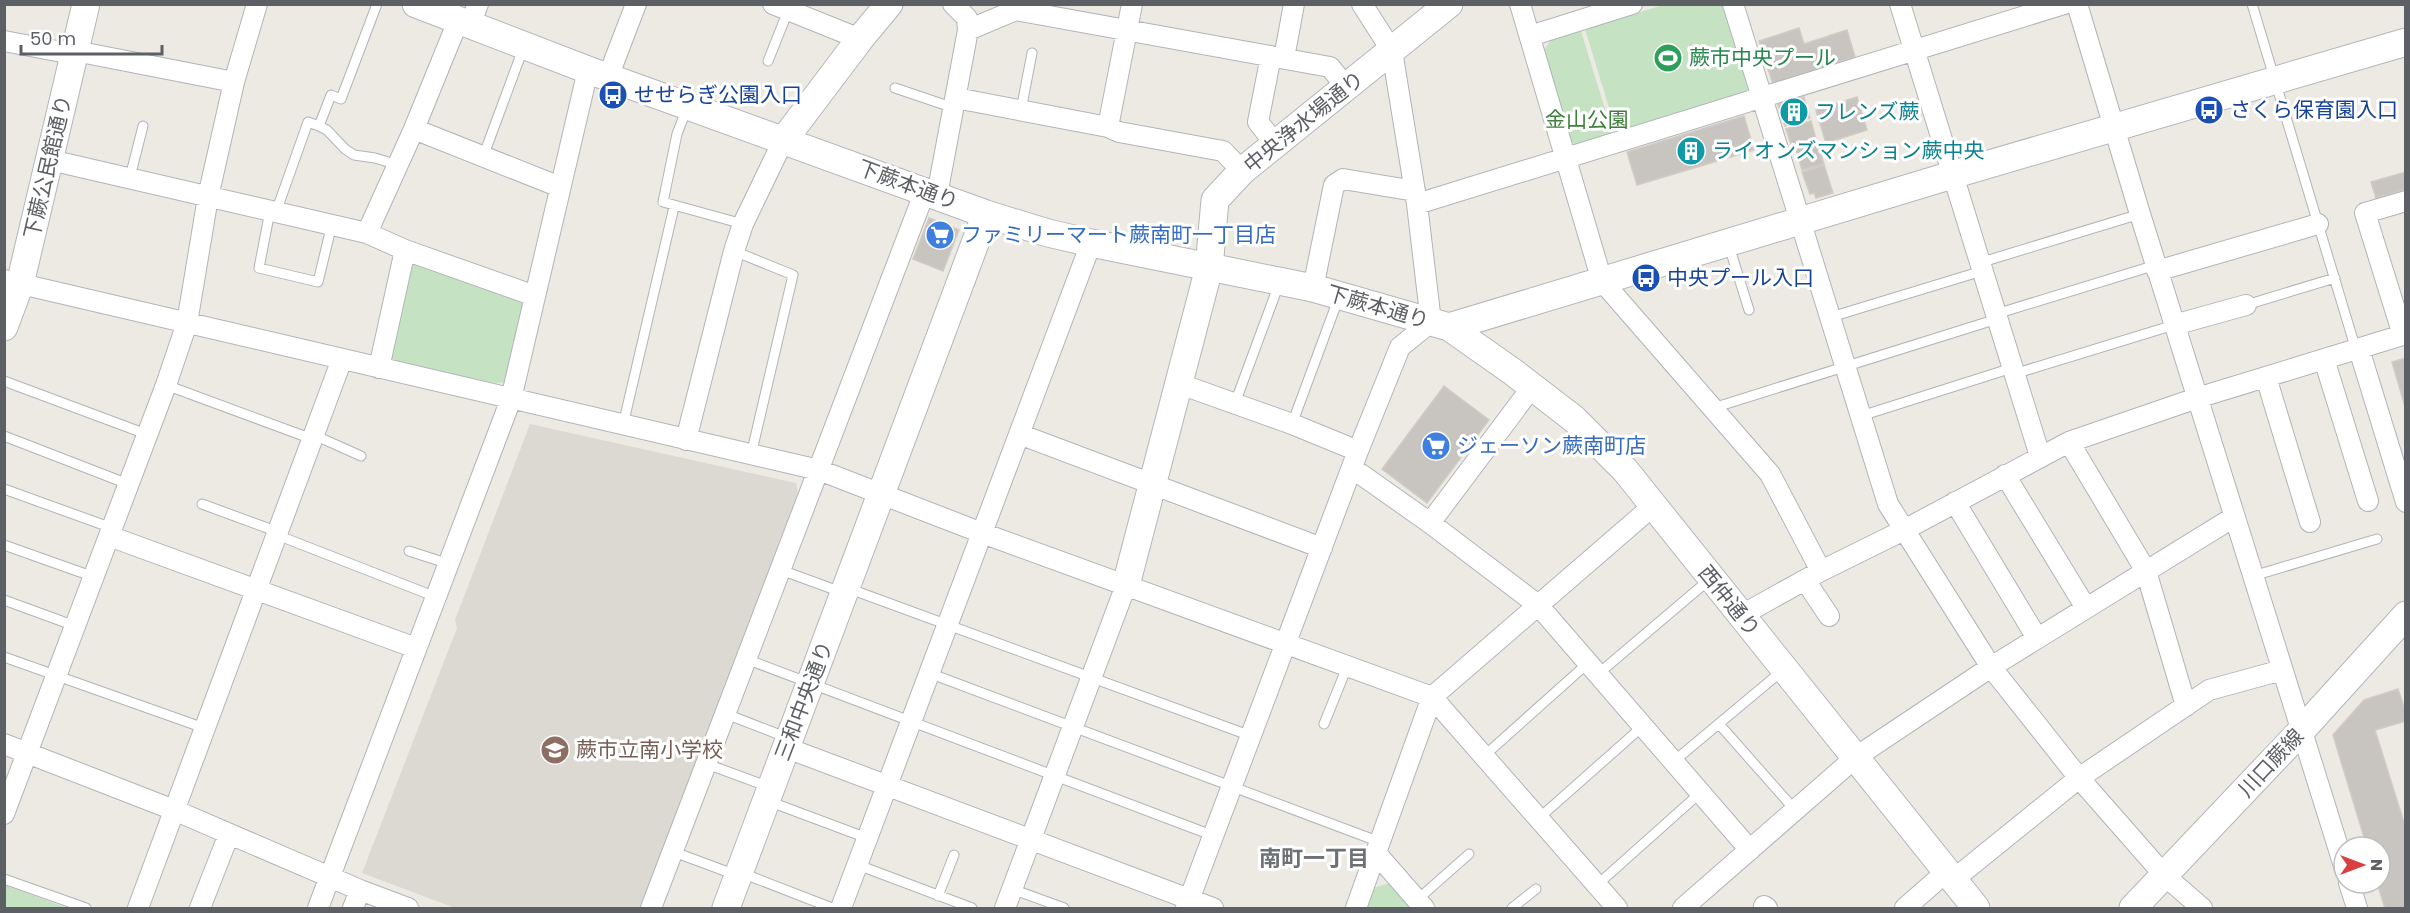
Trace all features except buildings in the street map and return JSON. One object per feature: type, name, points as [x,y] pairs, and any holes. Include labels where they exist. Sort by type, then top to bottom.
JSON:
[{"type":"street","name":"下蕨公民館通り","points":[[4,327],[12,282],[50,160],[86,4]]},
{"type":"street","points":[[4,814],[166,385],[187,322],[208,197],[234,82],[257,4]]},
{"type":"street","name":"下蕨本通り","points":[[416,4],[468,17],[524,46],[986,214],[1048,233],[1091,243],[1313,288],[1440,325]]},
{"type":"street","points":[[318,909],[510,399],[560,187],[598,74],[636,4]]},
{"type":"street","points":[[686,440],[734,251],[743,224],[783,141],[860,39],[890,4]]},
{"type":"street","points":[[655,906],[819,470],[931,193],[955,103],[968,30],[967,18],[953,4]]},
{"type":"street","points":[[1108,127],[1132,4]]},
{"type":"street","points":[[1276,145],[1258,122],[1294,4]]},
{"type":"street","points":[[1362,4],[1392,51],[1440,325]]},
{"type":"street","name":"中央浄水場通り","points":[[1126,585],[1209,268],[1215,200],[1242,171],[1449,4]]},
{"type":"street","points":[[1520,4],[1602,281],[1770,474],[1829,616]]},
{"type":"street","points":[[1530,36],[1632,4]]},
{"type":"street","points":[[1733,4],[1888,504],[1991,667],[2079,778],[2165,876],[2202,909]]},
{"type":"street","points":[[1900,4],[2040,456]]},
{"type":"street","points":[[1313,288],[1334,185],[1343,179],[1416,197],[1566,158],[2064,4]]},
{"type":"street","points":[[2078,4],[2174,325],[2334,835]]},
{"type":"street","points":[[778,6],[860,39]]},
{"type":"street","points":[[968,30],[1016,10],[1330,67],[1347,88]]},
{"type":"street","points":[[367,233],[468,17]]},
{"type":"street","points":[[4,41],[62,52],[75,51],[234,82]]},
{"type":"street","points":[[1188,904],[1355,459],[1400,347],[1440,325],[1602,281],[1952,175],[2406,42]]},
{"type":"street","points":[[955,103],[1021,111],[1223,151],[1242,171]]},
{"type":"street","points":[[414,129],[560,187]]},
{"type":"street","points":[[50,160],[367,233],[405,250],[535,296]]},
{"type":"street","points":[[1740,616],[1813,575],[1904,530],[2069,442],[2197,398],[2404,335],[2365,213],[2406,201]]},
{"type":"street","name":"三和中央通り","points":[[726,909],[986,214]]},
{"type":"street","points":[[2157,268],[2318,224]]},
{"type":"street","points":[[841,909],[1091,243]]},
{"type":"street","points":[[379,368],[405,250]]},
{"type":"street","points":[[12,282],[819,470],[982,533],[1432,697],[1617,909]]},
{"type":"street","points":[[2174,325],[2246,305]]},
{"type":"street","name":"西仲通り","points":[[1440,325],[1532,387],[1582,428],[1625,470],[1976,909]]},
{"type":"street","points":[[2358,349],[2406,502]]},
{"type":"street","points":[[138,909],[342,359]]},
{"type":"street","points":[[2324,359],[2368,501]]},
{"type":"street","points":[[2266,377],[2310,522]]},
{"type":"street","points":[[1180,384],[1292,424],[1355,459],[1430,523],[1538,606],[1750,850]]},
{"type":"street","points":[[1430,523],[1532,387]]},
{"type":"street","points":[[1019,434],[1322,548]]},
{"type":"street","points":[[2069,442],[2146,571],[2186,706]]},
{"type":"street","points":[[2005,475],[2086,608]]},
{"type":"street","points":[[1954,502],[2037,638]]},
{"type":"street","points":[[1356,909],[1432,697],[1653,506]]},
{"type":"street","points":[[1683,909],[1856,757],[1991,667],[2234,517]]},
{"type":"street","points":[[111,532],[416,648]]},
{"type":"street","points":[[1005,909],[1126,585]]},
{"type":"street","name":"川口蕨線","points":[[2133,909],[2301,731],[2406,615]]},
{"type":"street","points":[[1905,909],[2079,778],[2209,690],[2282,670]]},
{"type":"street","points":[[788,743],[887,785],[1031,839],[1188,904],[1213,909]]},
{"type":"street","points":[[4,744],[174,810],[330,878],[356,899],[408,909]]},
{"type":"street","points":[[200,909],[229,834]]},
{"type":"street","points":[[1378,848],[1420,904]]},
{"type":"lane","points":[[319,126],[331,95],[341,99],[377,4]]},
{"type":"lane","points":[[2252,4],[2358,349]]},
{"type":"lane","points":[[768,61],[778,6]]},
{"type":"lane","points":[[483,157],[524,46]]},
{"type":"lane","points":[[1021,111],[1032,53]]},
{"type":"lane","points":[[895,88],[955,103]]},
{"type":"lane","points":[[688,106],[677,134],[663,202],[674,207],[743,224]]},
{"type":"lane","points":[[332,224],[318,282],[259,268],[273,212],[308,122],[327,130],[345,150],[354,155],[398,165]]},
{"type":"lane","points":[[130,177],[143,126]]},
{"type":"lane","points":[[622,425],[674,207]]},
{"type":"lane","points":[[1831,317],[2140,214]]},
{"type":"lane","points":[[1729,243],[1749,310]]},
{"type":"lane","points":[[734,251],[793,275],[751,455]]},
{"type":"lane","points":[[1713,408],[2157,268]]},
{"type":"lane","points":[[2246,305],[2335,278]]},
{"type":"lane","points":[[1235,403],[1280,282]]},
{"type":"lane","points":[[1292,424],[1339,296]]},
{"type":"lane","points":[[1861,416],[2174,325]]},
{"type":"lane","points":[[4,381],[146,434]]},
{"type":"lane","points":[[166,385],[361,456]]},
{"type":"lane","points":[[4,436],[128,484]]},
{"type":"lane","points":[[4,489],[111,532]]},
{"type":"lane","points":[[202,504],[436,597]]},
{"type":"lane","points":[[2252,576],[2377,539]]},
{"type":"lane","points":[[4,545],[94,577]]},
{"type":"lane","points":[[408,551],[448,564]]},
{"type":"lane","points":[[781,570],[947,626],[1091,679],[1103,681],[1251,736]]},
{"type":"lane","points":[[1484,756],[1710,578]]},
{"type":"lane","points":[[4,600],[75,626]]},
{"type":"lane","points":[[4,657],[204,728]]},
{"type":"lane","points":[[747,659],[1214,836]]},
{"type":"lane","points":[[1324,724],[1347,667]]},
{"type":"lane","points":[[1673,762],[1784,669]]},
{"type":"lane","points":[[929,673],[1233,788],[1378,848]]},
{"type":"lane","points":[[726,714],[788,743]]},
{"type":"lane","points":[[1719,724],[1795,810]]},
{"type":"lane","points":[[1538,819],[1643,726]]},
{"type":"lane","points":[[707,764],[769,795],[867,838]]},
{"type":"lane","points":[[1596,885],[1700,793]]},
{"type":"lane","points":[[674,852],[832,909]]},
{"type":"lane","points":[[1420,904],[1469,854]]},
{"type":"lane","points":[[938,896],[954,855]]},
{"type":"lane","points":[[858,865],[972,909]]},
{"type":"lane","points":[[4,879],[86,909]]},
{"type":"lane","points":[[1012,889],[1064,909]]},
{"type":"lane","points":[[1512,909],[1536,889]]},
{"type":"shaded area","name":"蕨市立南小学校","points":[[530,424],[796,483],[798,493],[641,908],[455,908],[362,873],[457,628],[455,620]]},
{"type":"green space","name":"蕨市中央プール","points":[[1663,5],[1727,5],[1752,88],[1747,93],[1617,134],[1585,29]]},
{"type":"green space","name":"金山公園","points":[[1581,31],[1613,135],[1579,146],[1571,142],[1544,50],[1551,40]]},
{"type":"green space","points":[[414,262],[523,303],[527,308],[508,382],[496,383],[392,362],[386,356],[409,264]]},
{"type":"green space","points":[[1390,883],[1412,908],[1366,908],[1373,888]]},
{"type":"green space","points":[[5,885],[67,908],[5,908]]},
{"type":"place","name":"蕨市中央プール","points":[[1668,58]]},
{"type":"place","name":"せせらぎ公園入口","points":[[613,95]]},
{"type":"place","name":"さくら保育園入口","points":[[2209,110]]},
{"type":"place","name":"フレンズ蕨","points":[[1794,112]]},
{"type":"place","name":"ライオンズマンション蕨中央","points":[[1691,151]]},
{"type":"place","name":"ファミリーマート蕨南町一丁目店","points":[[940,235]]},
{"type":"place","name":"中央プール入口","points":[[1646,278]]},
{"type":"place","name":"ジェーソン蕨南町店","points":[[1436,446]]},
{"type":"place","name":"蕨市立南小学校","points":[[555,750]]},
{"type":"district","name":"南町一丁目","points":[[1314,858]]}]
